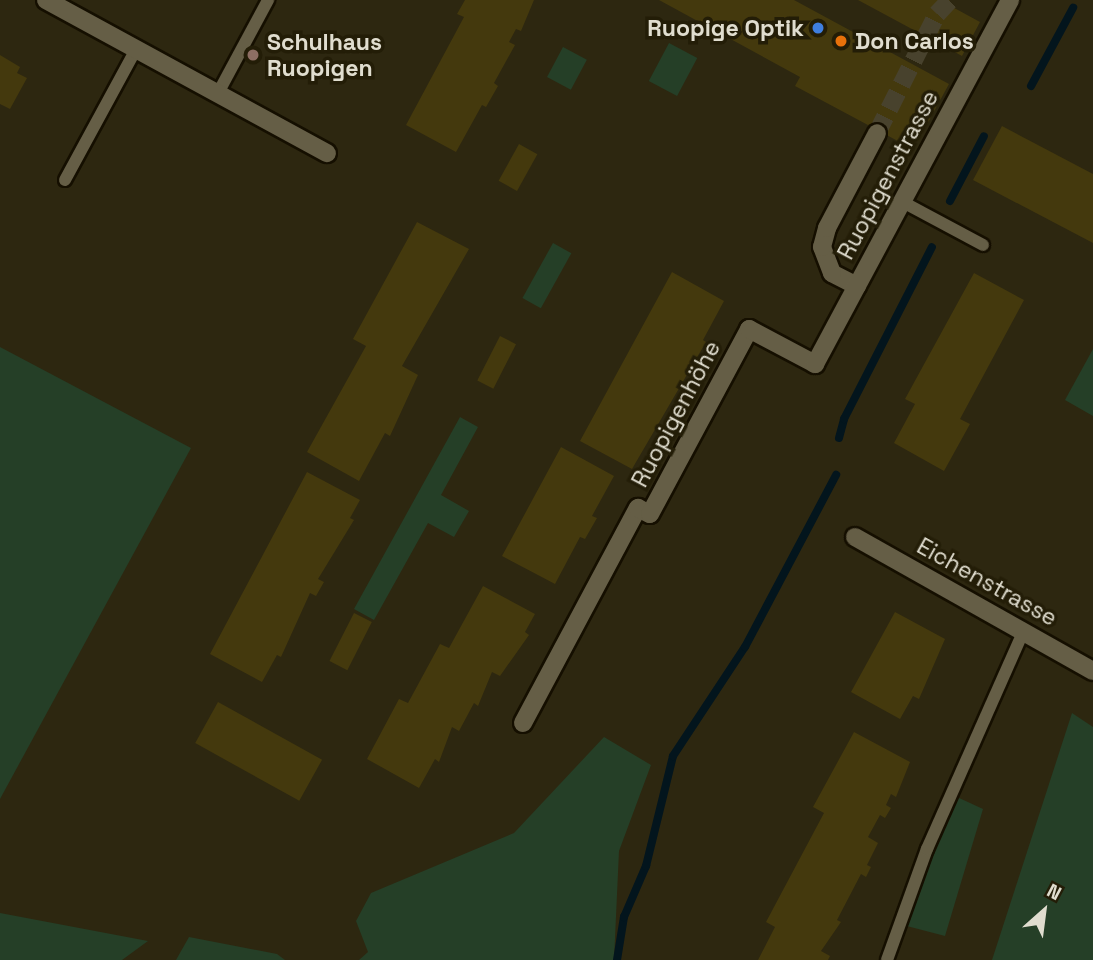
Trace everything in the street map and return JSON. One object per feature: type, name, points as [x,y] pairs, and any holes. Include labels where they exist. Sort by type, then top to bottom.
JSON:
[{"type":"street","points":[[46,0],[327,153]]},
{"type":"street","name":"Ruopigenstrasse","points":[[877,133],[827,228],[822,247],[832,273],[857,286],[1010,0]]},
{"type":"street","name":"Ruopigenhöhe","points":[[523,723],[638,508],[650,514],[749,329],[815,364],[857,286]]},
{"type":"street","name":"Eichenstrasse","points":[[855,537],[1093,671]]},
{"type":"lane","points":[[218,93],[268,0]]},
{"type":"lane","points":[[65,180],[136,49]]},
{"type":"lane","points":[[901,201],[983,245]]},
{"type":"lane","points":[[887,960],[917,872],[1024,630]]},
{"type":"green space","points":[[669,43],[697,58],[677,96],[649,81]]},
{"type":"green space","points":[[563,47],[587,60],[571,90],[547,77]]},
{"type":"green space","points":[[553,243],[571,253],[541,308],[522,298]]},
{"type":"green space","points":[[0,347],[191,448],[0,799]]},
{"type":"green space","points":[[1093,349],[1093,416],[1065,400]]},
{"type":"green space","points":[[460,417],[478,427],[441,495],[469,511],[454,537],[428,523],[374,620],[354,609]]},
{"type":"green space","points":[[1072,713],[1093,727],[1093,960],[992,960]]},
{"type":"green space","points":[[604,737],[651,765],[619,851],[614,960],[359,960],[368,952],[356,921],[371,893],[514,833]]},
{"type":"green space","points":[[957,797],[983,809],[945,936],[903,925]]},
{"type":"green space","points":[[0,913],[148,941],[122,960],[0,960]]},
{"type":"green space","points":[[189,937],[277,954],[285,960],[176,960]]},
{"type":"building","points":[[465,0],[534,0],[521,31],[516,29],[509,42],[515,45],[494,83],[498,86],[486,107],[482,105],[456,152],[406,125],[464,17],[457,14]]},
{"type":"building","points":[[659,0],[794,0],[949,84],[918,141],[914,138],[909,147],[795,86],[800,77]]},
{"type":"building","points":[[858,0],[950,0],[947,4],[980,22],[962,56]]},
{"type":"building","points":[[0,55],[20,67],[17,73],[27,78],[10,109],[0,104]]},
{"type":"building","points":[[1002,126],[1093,174],[1093,243],[973,180]]},
{"type":"building","points":[[519,144],[537,154],[517,191],[499,181]]},
{"type":"building","points":[[417,222],[469,249],[402,366],[418,375],[390,436],[385,433],[359,481],[307,452],[366,346],[353,339]]},
{"type":"building","points":[[672,272],[724,301],[703,340],[706,342],[632,469],[580,441]]},
{"type":"building","points":[[974,273],[1024,300],[960,419],[970,424],[944,471],[894,443],[915,404],[905,399]]},
{"type":"building","points":[[500,336],[516,344],[493,389],[477,381]]},
{"type":"building","points":[[561,447],[614,476],[592,516],[597,518],[585,539],[580,537],[555,584],[502,556]]},
{"type":"building","points":[[307,472],[360,500],[350,518],[354,520],[318,579],[324,582],[316,596],[310,593],[281,657],[277,655],[262,682],[210,654]]},
{"type":"building","points":[[483,586],[535,614],[525,632],[529,635],[500,676],[492,672],[478,706],[474,703],[459,731],[452,727],[439,762],[435,759],[419,788],[367,759],[399,699],[408,703],[440,644],[449,648]]},
{"type":"building","points":[[895,612],[945,639],[919,699],[913,696],[900,719],[851,692]]},
{"type":"building","points":[[354,613],[372,622],[347,670],[329,661]]},
{"type":"building","points":[[218,702],[322,760],[299,801],[195,743]]},
{"type":"building","points":[[854,732],[910,762],[896,797],[891,794],[886,805],[891,808],[885,818],[880,815],[868,837],[878,843],[867,865],[871,867],[866,877],[861,874],[837,920],[841,922],[821,951],[830,956],[828,960],[758,960],[775,927],[766,922],[824,813],[813,807]]},
{"type":"waterway","points":[[1031,86],[1073,8]]},
{"type":"waterway","points":[[950,201],[984,136]]},
{"type":"waterway","points":[[839,438],[844,419],[932,247]]},
{"type":"waterway","points":[[617,960],[624,917],[646,866],[673,756],[745,647],[836,475]]},
{"type":"tunnel","points":[[877,133],[937,14],[950,0]]},
{"type":"place","name":"Ruopige Optik","points":[[818,28]]},
{"type":"place","name":"Don Carlos","points":[[841,41]]},
{"type":"place","name":"Schulhaus Ruopigen","points":[[253,55]]}]
